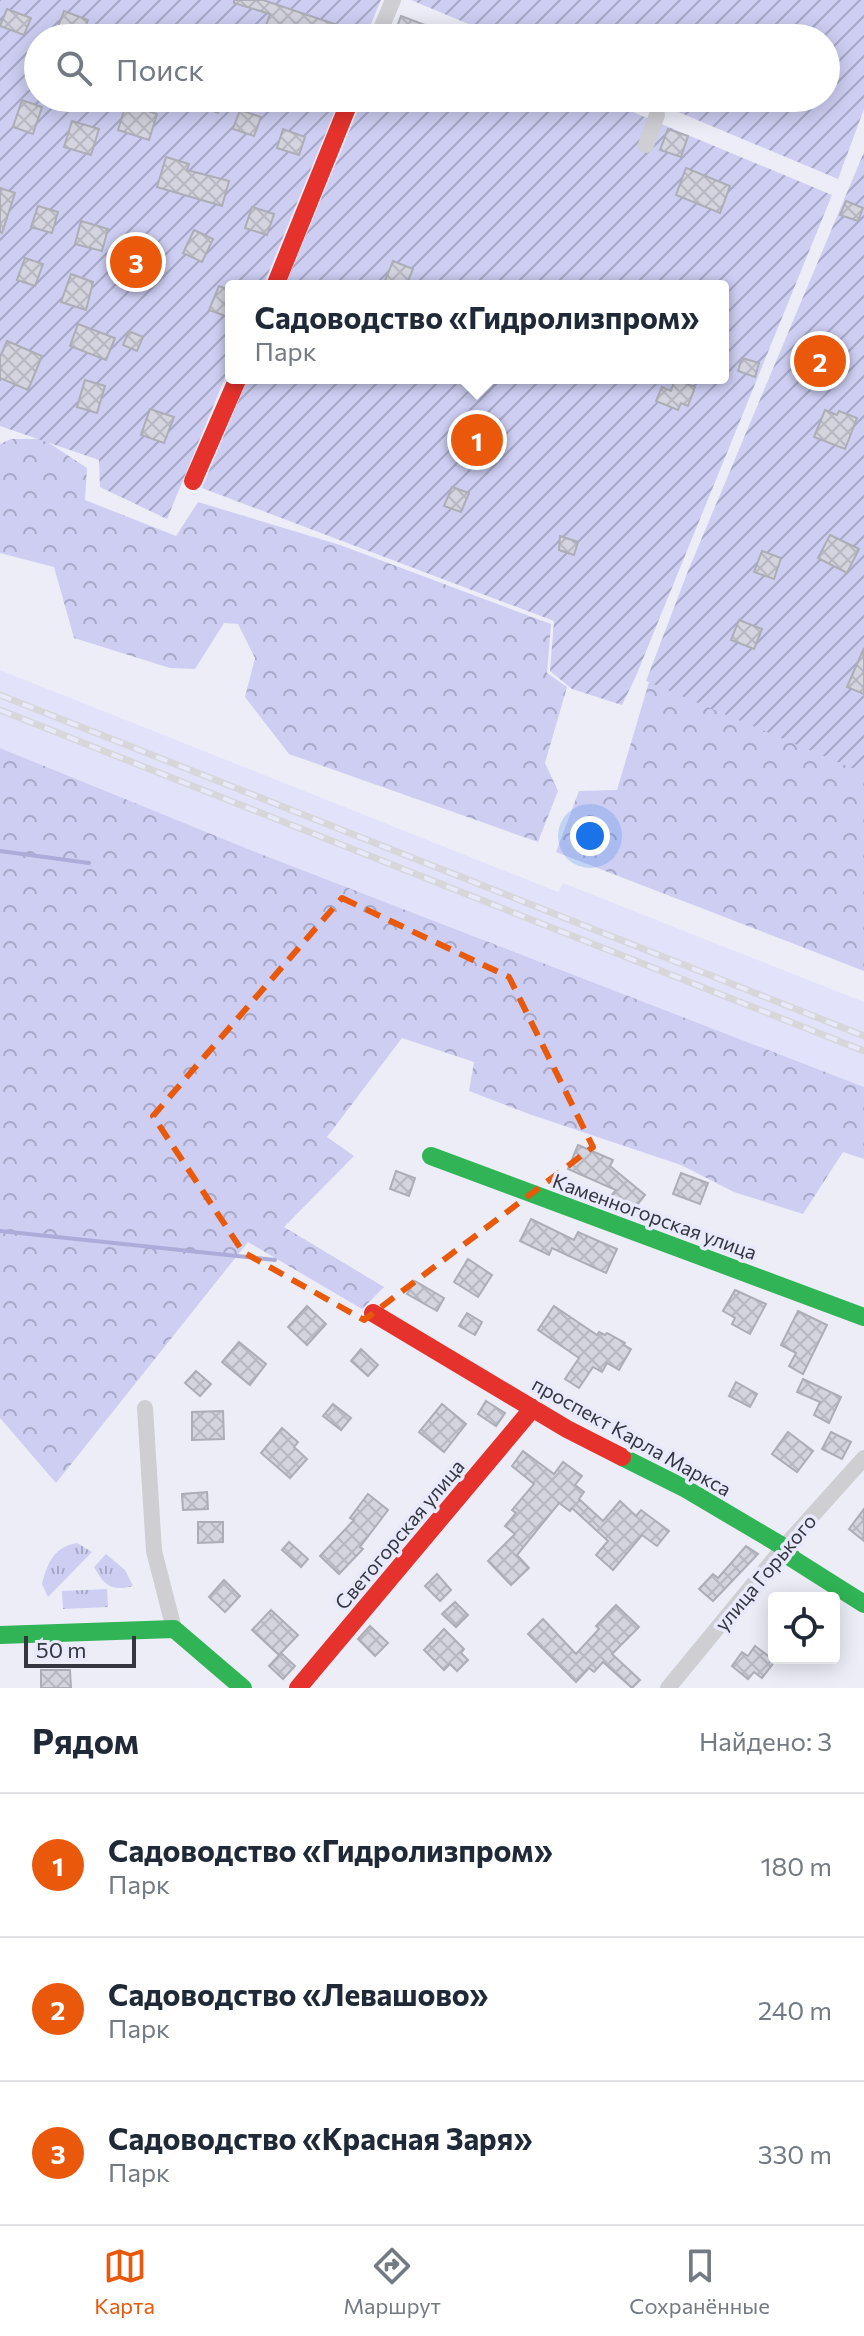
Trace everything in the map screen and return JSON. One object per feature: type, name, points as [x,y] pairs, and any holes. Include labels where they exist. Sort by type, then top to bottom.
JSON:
[{"type":"street","points":[[383,24],[393,0]]},
{"type":"street","points":[[277,280],[345,112]]},
{"type":"street","points":[[646,145],[657,115]]},
{"type":"street","points":[[193,481],[235,384]]},
{"type":"street","name":"Каменногорская улица","points":[[431,1156],[864,1317]]},
{"type":"street","name":"проспект Карла Маркса","points":[[373,1313],[567,1429],[686,1489],[784,1547],[793,1559],[864,1604]]},
{"type":"street","points":[[145,1408],[154,1551],[174,1629],[243,1688]]},
{"type":"street","name":"Светогорская улица","points":[[298,1688],[533,1408]]},
{"type":"street","name":"улица Горького","points":[[668,1688],[784,1547],[864,1458]]},
{"type":"street","points":[[0,1635],[174,1629]]},
{"type":"highlighted area","points":[[342,898],[509,977],[593,1147],[364,1320],[243,1252],[153,1116]]},
{"type":"shaded area","points":[[0,670],[558,892],[563,883],[864,1002],[864,1087],[258,853],[0,748]]},
{"type":"green space","points":[[0,0],[381,0],[371,24],[24,24],[24,112],[334,112],[265,280],[225,280],[225,378],[167,519],[100,487],[99,460],[0,426]]},
{"type":"green space","points":[[411,0],[864,0],[864,109],[838,179],[678,112],[840,112],[840,24],[468,24]]},
{"type":"green space","points":[[357,112],[633,112],[832,195],[622,705],[572,689],[550,671],[554,621],[202,488],[245,384],[729,384],[729,280],[287,280]]},
{"type":"green space","points":[[864,152],[864,773],[646,681],[688,571]]},
{"type":"green space","points":[[11,439],[43,439],[87,468],[85,500],[176,536],[198,502],[340,545],[551,624],[547,673],[567,687],[545,763],[558,791],[538,842],[289,754],[245,697],[255,658],[238,624],[224,623],[195,669],[170,668],[74,638],[54,567],[0,553],[0,444]]},
{"type":"green space","points":[[649,682],[864,758],[864,971],[556,852],[579,791],[617,790]]},
{"type":"green space","points":[[0,748],[258,853],[864,1087],[864,1159],[843,1152],[803,1214],[734,1192],[681,1165],[469,1091],[474,1062],[402,1038],[327,1137],[354,1156],[284,1227],[384,1287],[362,1309],[248,1242],[56,1483],[0,1418]]},
{"type":"green space","points":[[77,1543],[92,1552],[48,1597],[42,1584],[49,1563],[57,1552]]},
{"type":"green space","points":[[106,1554],[125,1570],[133,1586],[109,1586],[101,1578],[94,1567]]},
{"type":"green space","points":[[107,1589],[108,1607],[63,1609],[62,1591]]},
{"type":"building","points":[[234,0],[263,0],[334,24],[266,24],[270,14],[234,3]]},
{"type":"building","points":[[7,9],[31,18],[29,24],[24,24],[24,35],[0,26]]},
{"type":"building","points":[[64,11],[88,20],[86,24],[59,24]]},
{"type":"building","points":[[401,16],[422,24],[398,24]]},
{"type":"building","points":[[22,100],[24,112],[40,112],[33,134],[13,127]]},
{"type":"building","points":[[124,112],[157,114],[149,140],[118,130]]},
{"type":"building","points":[[239,112],[261,117],[254,136],[233,129]]},
{"type":"building","points":[[72,121],[99,129],[91,155],[64,147]]},
{"type":"building","points":[[283,129],[305,137],[299,155],[277,148]]},
{"type":"building","points":[[668,129],[688,136],[681,157],[660,150]]},
{"type":"building","points":[[166,157],[189,164],[187,170],[229,181],[222,206],[157,187]]},
{"type":"building","points":[[686,168],[730,186],[720,213],[676,195]]},
{"type":"building","points":[[0,188],[15,193],[2,233],[0,232]]},
{"type":"building","points":[[846,201],[863,208],[858,221],[840,215]]},
{"type":"building","points":[[38,206],[58,212],[52,233],[31,227]]},
{"type":"building","points":[[252,207],[274,214],[267,235],[245,228]]},
{"type":"building","points":[[81,221],[108,229],[102,251],[75,244]]},
{"type":"building","points":[[194,230],[213,239],[202,262],[183,253]]},
{"type":"building","points":[[129,238],[154,246],[145,273],[120,265]]},
{"type":"building","points":[[25,258],[43,264],[35,286],[17,280]]},
{"type":"building","points":[[393,261],[413,269],[408,280],[385,280]]},
{"type":"building","points":[[71,274],[93,282],[86,310],[61,302]]},
{"type":"building","points":[[219,286],[225,288],[225,316],[209,310]]},
{"type":"building","points":[[78,324],[115,338],[106,360],[70,346]]},
{"type":"building","points":[[129,331],[143,337],[137,351],[123,345]]},
{"type":"building","points":[[7,341],[42,356],[28,390],[0,378],[0,357]]},
{"type":"building","points":[[742,358],[759,363],[755,377],[738,371]]},
{"type":"building","points":[[85,380],[105,386],[97,413],[77,407]]},
{"type":"building","points":[[673,384],[695,387],[688,406],[681,403],[678,410],[656,401],[662,387],[671,391]]},
{"type":"building","points":[[150,409],[174,417],[164,443],[141,435]]},
{"type":"building","points":[[825,410],[837,415],[839,411],[857,418],[845,449],[814,437]]},
{"type":"building","points":[[452,487],[469,493],[461,512],[444,506]]},
{"type":"building","points":[[830,535],[859,549],[847,573],[818,558]]},
{"type":"building","points":[[560,536],[578,542],[574,555],[559,550]]},
{"type":"building","points":[[762,551],[781,558],[774,579],[754,572]]},
{"type":"building","points":[[739,620],[762,629],[754,649],[731,640]]},
{"type":"building","points":[[864,648],[864,694],[847,687]]},
{"type":"building","points":[[578,1145],[613,1160],[610,1166],[645,1195],[630,1214],[610,1197],[616,1190],[568,1169]]},
{"type":"building","points":[[396,1171],[415,1178],[409,1196],[390,1189]]},
{"type":"building","points":[[681,1173],[708,1183],[700,1204],[673,1194]]},
{"type":"building","points":[[531,1219],[574,1240],[578,1232],[617,1249],[606,1273],[552,1248],[549,1255],[520,1241]]},
{"type":"building","points":[[468,1259],[492,1275],[478,1297],[454,1282]]},
{"type":"building","points":[[415,1281],[444,1298],[437,1311],[407,1294]]},
{"type":"building","points":[[735,1290],[766,1304],[750,1334],[732,1324],[735,1318],[723,1311]]},
{"type":"building","points":[[307,1306],[326,1324],[307,1345],[288,1327]]},
{"type":"building","points":[[554,1306],[597,1335],[599,1332],[607,1333],[625,1343],[631,1349],[619,1370],[607,1363],[602,1372],[593,1367],[579,1388],[565,1379],[579,1358],[538,1330]]},
{"type":"building","points":[[798,1311],[827,1325],[803,1374],[789,1366],[796,1353],[781,1345]]},
{"type":"building","points":[[467,1313],[482,1322],[475,1335],[459,1326]]},
{"type":"building","points":[[239,1342],[266,1364],[250,1385],[222,1362]]},
{"type":"building","points":[[361,1349],[378,1365],[368,1376],[351,1361]]},
{"type":"building","points":[[196,1371],[211,1384],[200,1396],[185,1383]]},
{"type":"building","points":[[803,1379],[841,1397],[829,1423],[814,1415],[820,1402],[797,1392]]},
{"type":"building","points":[[736,1382],[757,1394],[750,1407],[729,1396]]},
{"type":"building","points":[[486,1401],[505,1413],[496,1426],[478,1414]]},
{"type":"building","points":[[333,1404],[351,1418],[341,1430],[323,1416]]},
{"type":"building","points":[[442,1404],[466,1424],[444,1452],[419,1432]]},
{"type":"building","points":[[223,1411],[224,1439],[192,1440],[192,1412]]},
{"type":"building","points":[[282,1428],[298,1442],[294,1447],[307,1459],[290,1478],[261,1453]]},
{"type":"building","points":[[788,1432],[813,1451],[797,1472],[772,1454]]},
{"type":"building","points":[[831,1432],[851,1442],[842,1459],[822,1449]]},
{"type":"building","points":[[523,1451],[554,1474],[563,1462],[582,1476],[575,1485],[584,1492],[579,1499],[603,1521],[620,1501],[636,1516],[641,1510],[669,1531],[657,1546],[642,1535],[613,1570],[596,1555],[608,1541],[572,1508],[570,1511],[559,1503],[517,1555],[529,1568],[511,1585],[488,1561],[515,1534],[505,1526],[516,1513],[512,1510],[534,1484],[512,1466]]},
{"type":"building","points":[[207,1492],[208,1509],[183,1510],[182,1494]]},
{"type":"building","points":[[368,1494],[388,1510],[360,1547],[363,1549],[339,1574],[320,1556],[354,1520],[350,1518]]},
{"type":"building","points":[[864,1509],[864,1541],[849,1529]]},
{"type":"building","points":[[198,1522],[223,1522],[223,1542],[198,1543]]},
{"type":"building","points":[[289,1542],[308,1559],[301,1567],[282,1550]]},
{"type":"building","points":[[746,1546],[758,1554],[713,1601],[699,1589],[713,1574],[718,1578]]},
{"type":"building","points":[[437,1574],[451,1590],[440,1601],[425,1586]]},
{"type":"building","points":[[224,1580],[240,1596],[225,1612],[209,1597]]},
{"type":"building","points":[[455,1602],[468,1615],[456,1627],[442,1614]]},
{"type":"building","points":[[616,1605],[639,1627],[612,1654],[640,1680],[632,1688],[603,1662],[594,1672],[589,1668],[576,1682],[528,1634],[543,1619],[576,1654]]},
{"type":"building","points":[[271,1610],[298,1635],[279,1655],[252,1630]]},
{"type":"building","points":[[370,1626],[388,1643],[375,1656],[358,1639]]},
{"type":"building","points":[[444,1629],[464,1649],[461,1653],[468,1660],[457,1671],[450,1664],[444,1670],[424,1650]]},
{"type":"building","points":[[755,1646],[768,1656],[768,1664],[773,1664],[762,1678],[754,1672],[748,1679],[732,1666],[742,1652],[748,1656]]},
{"type":"building","points":[[281,1653],[295,1666],[283,1679],[269,1666]]},
{"type":"building","points":[[41,1670],[70,1670],[71,1688],[41,1688]]},
{"type":"waterway","points":[[0,851],[89,863]]},
{"type":"waterway","points":[[0,1231],[275,1260]]},
{"type":"railway","points":[[0,695],[864,1036]]},
{"type":"railway","points":[[0,710],[864,1051]]},
{"type":"traffic: fast","points":[[431,1156],[864,1317]]},
{"type":"traffic: fast","points":[[622,1457],[686,1489],[784,1547],[793,1559],[864,1604]]},
{"type":"traffic: fast","points":[[0,1635],[174,1629],[243,1688]]},
{"type":"traffic: jam","points":[[277,280],[345,112]]},
{"type":"traffic: jam","points":[[193,481],[235,384]]},
{"type":"traffic: jam","points":[[373,1313],[567,1429],[622,1457]]},
{"type":"traffic: jam","points":[[298,1688],[533,1408]]},
{"type":"place","name":"Садоводство «Красная Заря»","points":[[136,262]]},
{"type":"place","name":"Садоводство «Левашово»","points":[[820,361]]},
{"type":"place","name":"Садоводство «Гидролизпром»","points":[[477,440]]}]
